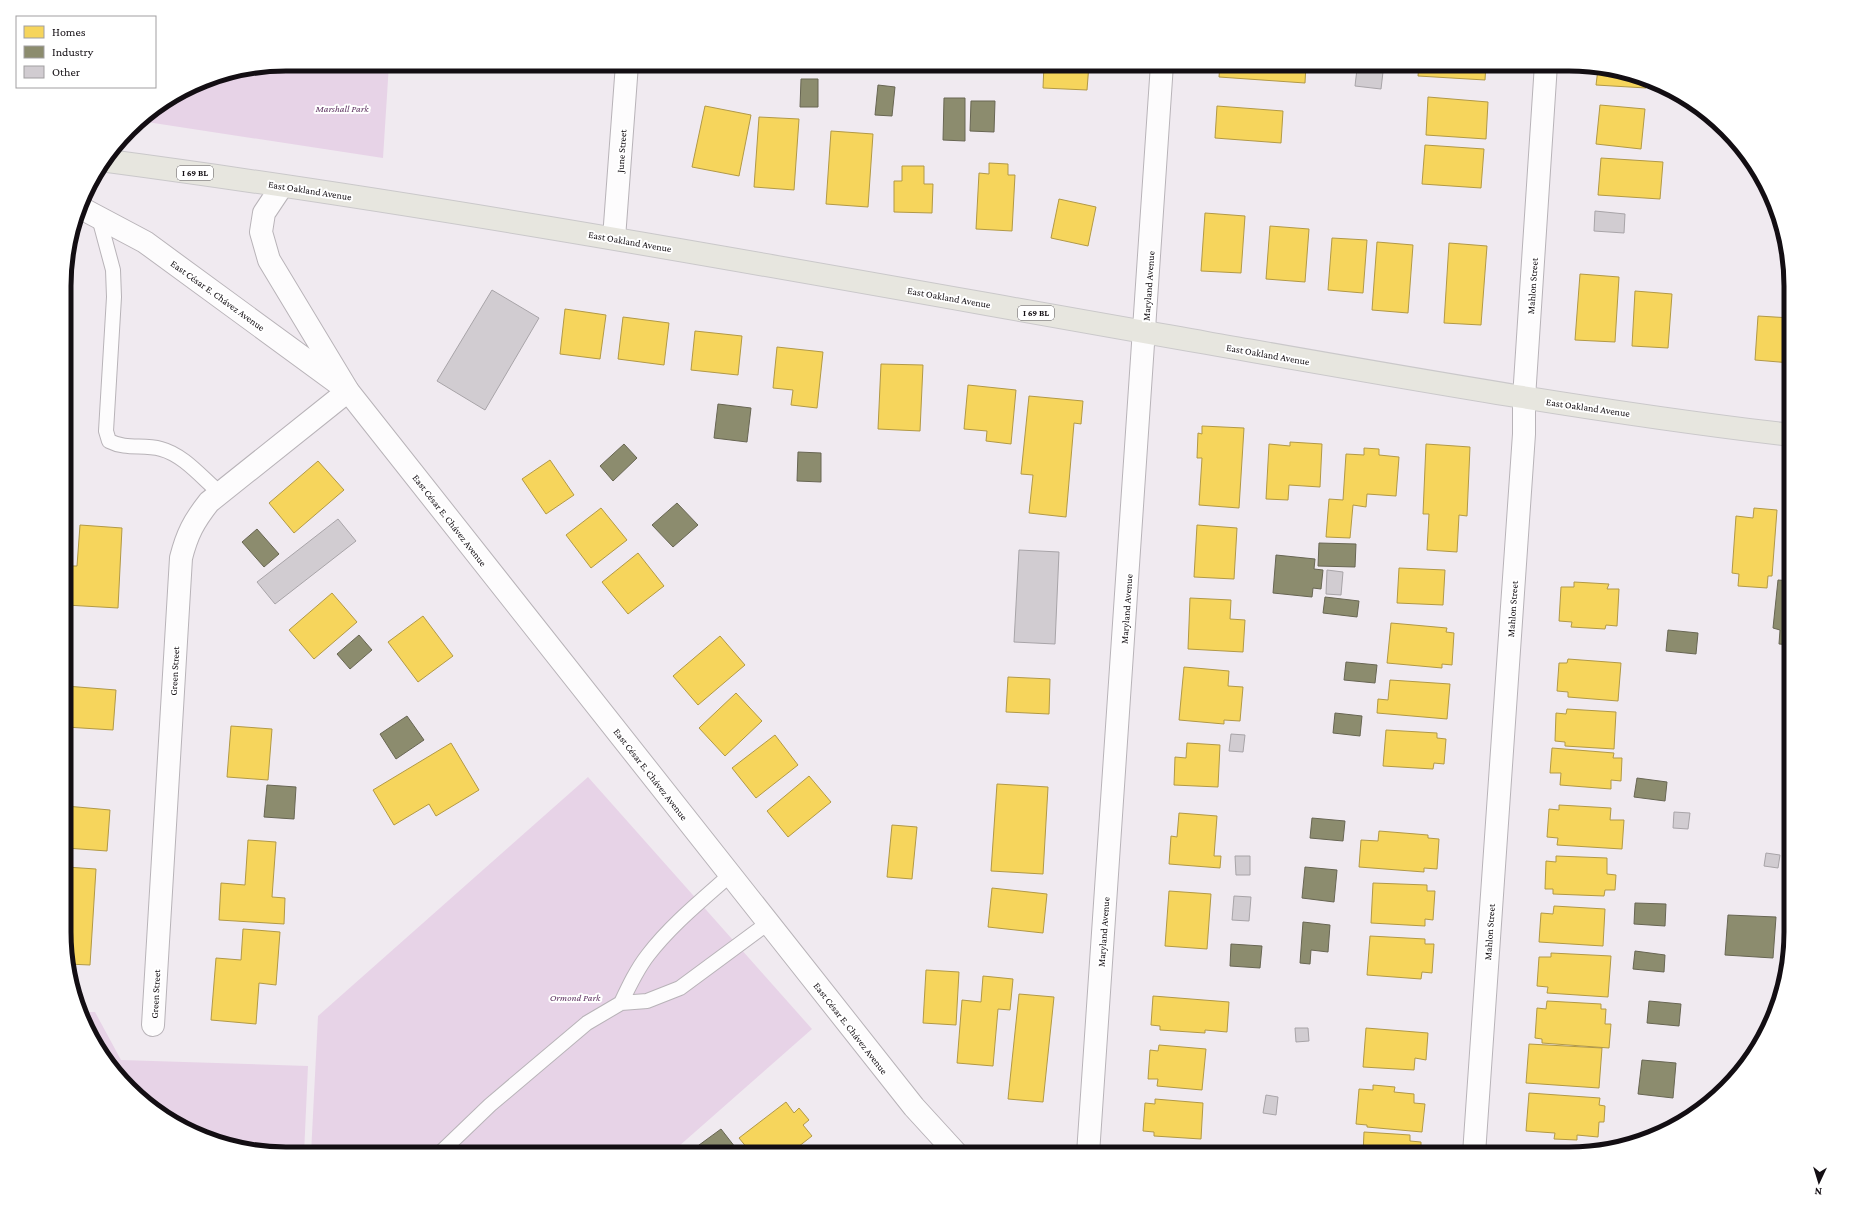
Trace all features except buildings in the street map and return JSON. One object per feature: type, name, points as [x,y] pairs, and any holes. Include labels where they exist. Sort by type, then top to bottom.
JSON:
[{"type":"main road","name":"East Oakland Avenue","points":[[111,160],[614,238],[1524,398],[1784,434]]},
{"type":"street","name":"June Street","points":[[614,238],[626,71]]},
{"type":"street","name":"Maryland Avenue","points":[[1088,1147],[1162,71]]},
{"type":"street","name":"Mahlon Street","points":[[1474,1147],[1524,434],[1524,398],[1546,71]]},
{"type":"street","name":"East César E. Chávez Avenue","points":[[282,186],[264,213],[261,232],[269,260],[348,391],[914,1107],[951,1147]]},
{"type":"street","name":"East César E. Chávez Avenue","points":[[90,213],[145,242],[348,391]]},
{"type":"street","name":"Green Street","points":[[153,1025],[181,558],[185,540],[194,521],[209,502],[348,391]]},
{"type":"lane","points":[[90,213],[113,270],[114,297],[106,431],[109,441],[120,446],[159,448],[174,453],[220,493]]},
{"type":"lane","points":[[621,1003],[631,981],[648,954],[685,915],[730,875]]},
{"type":"lane","points":[[446,1147],[490,1105],[587,1023],[621,1003],[647,1001],[680,988],[768,923]]},
{"type":"green space","name":"Marshall Park","points":[[272,71],[389,71],[383,158],[147,122],[167,107],[191,93],[217,82],[244,75]]},
{"type":"green space","name":"Ormond Park","points":[[588,777],[812,1029],[678,1147],[311,1147],[318,1016]]},
{"type":"green space","points":[[86,1012],[95,1012],[121,1060],[308,1066],[304,1147],[272,1147],[231,1140],[191,1125],[167,1111],[144,1094],[115,1063],[93,1027]]}]
